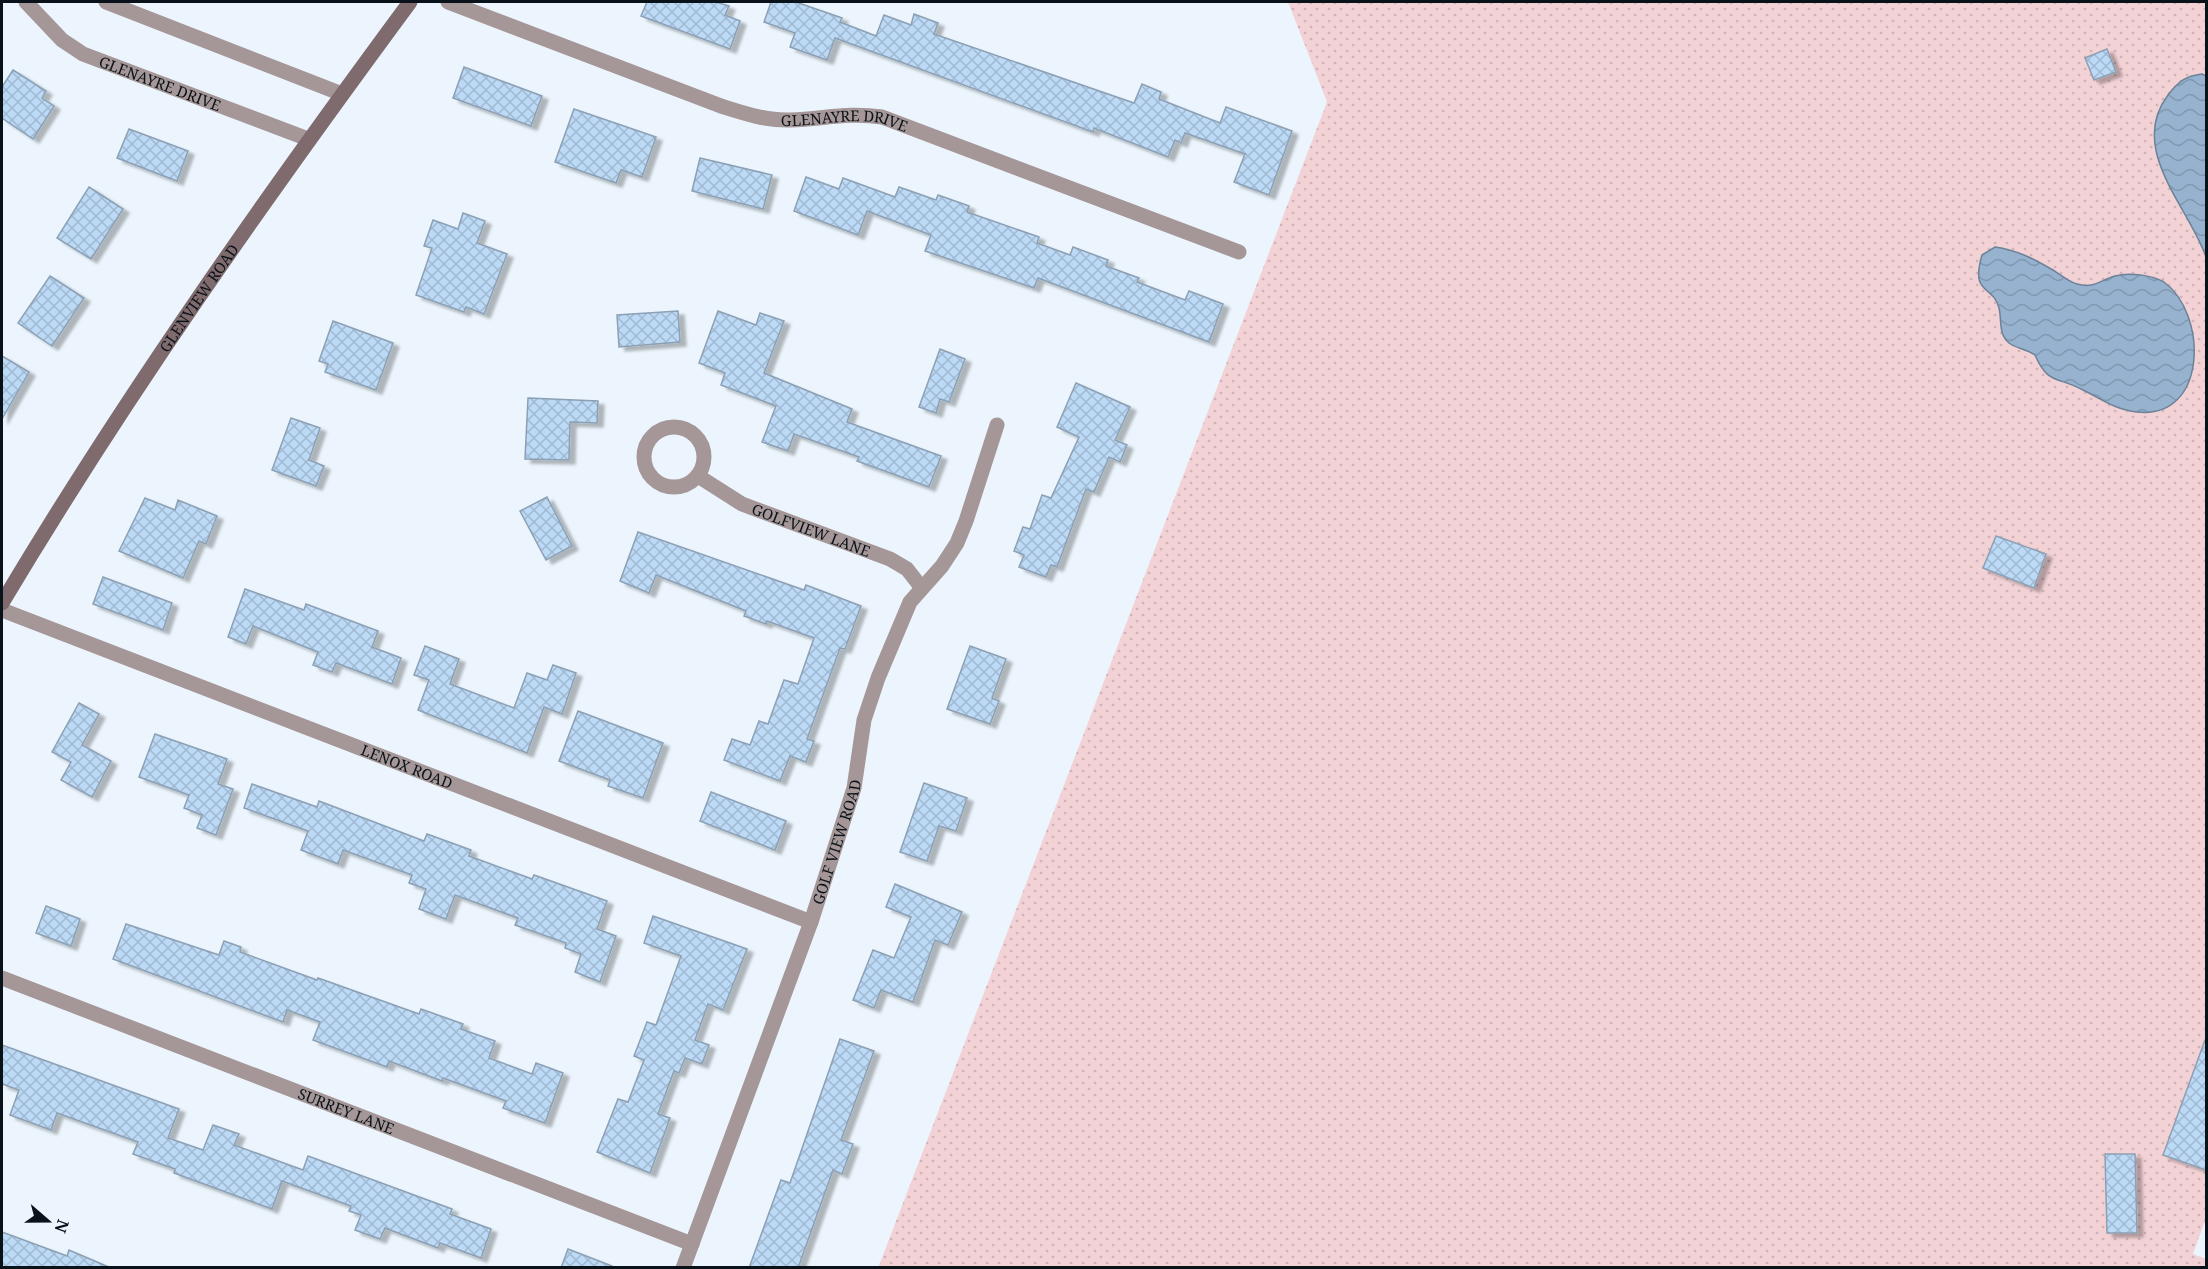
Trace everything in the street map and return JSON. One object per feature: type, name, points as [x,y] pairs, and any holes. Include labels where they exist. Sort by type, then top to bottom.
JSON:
[{"type":"main road","name":"GLENVIEW ROAD","points":[[2,603],[68,494],[145,375],[308,139],[410,2]]},
{"type":"street","points":[[106,2],[342,93]]},
{"type":"street","name":"GLENAYRE DRIVE","points":[[448,2],[722,106],[759,117],[789,120],[854,113],[882,117],[1239,252]]},
{"type":"street","name":"GLENAYRE DRIVE","points":[[30,3],[62,40],[83,54],[308,139]]},
{"type":"street","name":"GOLF VIEW ROAD","points":[[683,1268],[811,922],[854,788],[864,720],[899,621],[921,587],[942,566],[957,543],[997,425]]},
{"type":"street","points":[[679,427],[692,433],[700,443],[704,456],[698,476],[680,487],[665,486],[655,481],[647,472],[644,460],[644,449],[650,438],[667,428],[679,427]]},
{"type":"street","name":"GOLFVIEW LANE","points":[[698,476],[742,504],[890,559],[907,569],[921,587]]},
{"type":"street","name":"LENOX ROAD","points":[[2,610],[811,922]]},
{"type":"street","name":"SURREY LANE","points":[[2,978],[692,1244]]},
{"type":"shaded area","points":[[1288,2],[2206,2],[2206,1218],[2193,1254],[2206,1259],[2206,1267],[878,1268],[1327,102]]},
{"type":"water","points":[[2202,74],[2206,76],[2206,257],[2165,178],[2154,136],[2157,115],[2168,95],[2182,80]]},
{"type":"water","points":[[1995,247],[2025,255],[2077,284],[2093,285],[2127,274],[2147,276],[2164,282],[2178,297],[2188,317],[2194,339],[2194,362],[2188,383],[2177,400],[2160,410],[2137,412],[2122,409],[2049,376],[2035,355],[2009,343],[2003,335],[1996,301],[1984,288],[1979,277],[1982,255]]},
{"type":"building","points":[[647,2],[716,2],[729,6],[725,15],[740,21],[730,49],[641,16]]},
{"type":"building","points":[[771,2],[796,2],[842,18],[840,22],[876,36],[884,15],[911,25],[914,14],[938,23],[934,34],[1134,103],[1142,84],[1161,92],[1159,99],[1220,123],[1226,107],[1292,131],[1269,195],[1234,182],[1245,154],[1185,133],[1181,143],[1175,140],[1168,157],[1094,128],[1093,132],[835,38],[827,60],[790,47],[795,33],[764,22]]},
{"type":"building","points":[[2107,49],[2116,72],[2094,80],[2085,58]]},
{"type":"building","points":[[464,67],[542,96],[531,126],[453,98]]},
{"type":"building","points":[[13,70],[46,91],[42,98],[54,106],[33,139],[2,118],[2,87]]},
{"type":"building","points":[[574,109],[656,137],[642,177],[621,170],[616,183],[555,162]]},
{"type":"building","points":[[129,129],[188,151],[177,181],[117,158]]},
{"type":"building","points":[[700,158],[772,175],[763,209],[692,191]]},
{"type":"building","points":[[806,177],[839,189],[843,178],[895,197],[899,187],[936,200],[938,195],[969,206],[967,212],[1039,237],[1037,243],[1070,255],[1073,247],[1108,260],[1106,266],[1139,278],[1137,282],[1185,300],[1189,291],[1223,304],[1209,342],[1038,278],[1034,288],[925,251],[931,235],[867,211],[858,235],[794,211]]},
{"type":"building","points":[[89,187],[123,209],[91,259],[57,238]]},
{"type":"building","points":[[463,213],[485,221],[477,243],[507,254],[484,314],[466,307],[464,312],[416,295],[432,248],[424,246],[433,220],[458,229]]},
{"type":"building","points":[[50,276],[84,298],[52,346],[18,323]]},
{"type":"building","points":[[678,311],[680,342],[619,347],[617,315]]},
{"type":"building","points":[[718,311],[756,325],[760,313],[784,321],[764,373],[852,409],[847,422],[941,456],[929,487],[857,461],[859,457],[794,434],[788,451],[762,442],[776,406],[721,385],[725,373],[699,363]]},
{"type":"building","points":[[333,321],[393,343],[376,390],[325,372],[328,364],[319,361]]},
{"type":"building","points":[[940,349],[965,359],[949,402],[940,399],[936,413],[919,407]]},
{"type":"building","points":[[2,356],[29,372],[2,419]]},
{"type":"building","points":[[1076,383],[1130,407],[1115,440],[1127,445],[1120,462],[1109,457],[1094,492],[1086,489],[1057,567],[1051,565],[1046,577],[1019,567],[1024,555],[1014,551],[1023,527],[1030,529],[1042,495],[1051,498],[1079,437],[1057,427]]},
{"type":"building","points":[[528,398],[598,401],[597,423],[570,422],[569,460],[525,459]]},
{"type":"building","points":[[291,418],[320,428],[309,460],[324,466],[316,486],[272,470]]},
{"type":"building","points":[[547,497],[572,546],[546,560],[520,511]]},
{"type":"building","points":[[145,498],[175,510],[178,500],[217,516],[206,544],[199,541],[183,578],[119,551]]},
{"type":"building","points":[[638,532],[804,590],[806,585],[861,606],[845,649],[840,648],[807,739],[814,741],[806,762],[790,756],[780,781],[724,760],[732,739],[750,745],[759,721],[768,724],[784,680],[798,684],[814,638],[767,621],[766,624],[744,616],[746,611],[656,575],[649,593],[620,581]]},
{"type":"building","points":[[1996,536],[2046,554],[2034,588],[1983,568]]},
{"type":"building","points":[[103,577],[172,603],[163,630],[93,604]]},
{"type":"building","points":[[245,589],[304,610],[306,604],[378,631],[372,647],[401,658],[392,684],[336,663],[332,672],[313,665],[318,652],[253,626],[246,644],[228,637]]},
{"type":"building","points":[[425,646],[459,659],[450,684],[514,708],[527,673],[547,680],[553,665],[576,673],[562,714],[544,707],[527,753],[418,710],[429,680],[414,675]]},
{"type":"building","points":[[970,646],[1006,659],[992,698],[999,701],[990,724],[947,709]]},
{"type":"building","points":[[79,703],[99,714],[82,745],[111,761],[92,797],[61,780],[71,762],[52,752]]},
{"type":"building","points":[[578,711],[663,743],[643,798],[608,786],[610,780],[559,761]]},
{"type":"building","points":[[155,734],[227,759],[218,784],[233,789],[216,835],[197,828],[202,815],[184,808],[189,795],[139,777]]},
{"type":"building","points":[[924,783],[967,798],[956,831],[939,826],[927,861],[900,852]]},
{"type":"building","points":[[252,784],[317,807],[319,801],[424,841],[427,834],[471,850],[469,856],[532,879],[534,875],[607,901],[597,929],[616,936],[600,982],[575,972],[581,954],[565,948],[566,943],[515,925],[518,918],[455,895],[446,919],[419,909],[426,889],[409,883],[412,875],[343,850],[338,864],[301,850],[308,831],[244,808]]},
{"type":"building","points":[[711,792],[786,821],[775,850],[700,821]]},
{"type":"building","points":[[895,884],[962,912],[948,945],[935,940],[913,1002],[881,990],[874,1008],[853,1000],[873,950],[894,958],[911,917],[886,907]]},
{"type":"building","points":[[46,906],[80,919],[71,946],[36,933]]},
{"type":"building","points":[[653,916],[747,949],[723,1010],[708,1004],[695,1040],[709,1045],[702,1064],[685,1058],[679,1073],[674,1071],[658,1114],[670,1118],[650,1173],[597,1152],[618,1099],[628,1102],[644,1060],[634,1056],[647,1022],[656,1025],[681,956],[644,943]]},
{"type":"building","points":[[126,924],[219,955],[224,941],[241,947],[240,952],[317,980],[318,978],[419,1014],[421,1009],[463,1024],[461,1029],[495,1041],[489,1058],[532,1074],[536,1063],[563,1073],[545,1123],[503,1108],[506,1101],[443,1078],[442,1081],[389,1061],[387,1067],[313,1040],[320,1022],[287,1010],[283,1022],[113,959]]},
{"type":"building","points":[[840,1039],[874,1051],[841,1140],[853,1144],[842,1174],[833,1170],[798,1268],[749,1268],[781,1180],[790,1183]]},
{"type":"building","points":[[2206,1040],[2206,1170],[2163,1155]]},
{"type":"building","points":[[2,1045],[179,1109],[168,1138],[203,1150],[213,1125],[239,1134],[234,1145],[303,1170],[308,1156],[452,1209],[450,1214],[491,1229],[481,1258],[440,1243],[438,1248],[385,1228],[380,1239],[355,1230],[361,1215],[349,1211],[351,1206],[282,1181],[272,1209],[174,1173],[175,1169],[133,1154],[138,1142],[57,1113],[51,1130],[10,1115],[19,1090],[2,1084]]},
{"type":"building","points":[[2105,1154],[2135,1154],[2137,1233],[2107,1233]]},
{"type":"building","points":[[2,1232],[67,1256],[69,1250],[111,1268],[2,1268]]},
{"type":"building","points":[[568,1249],[612,1266],[612,1268],[561,1268]]}]
